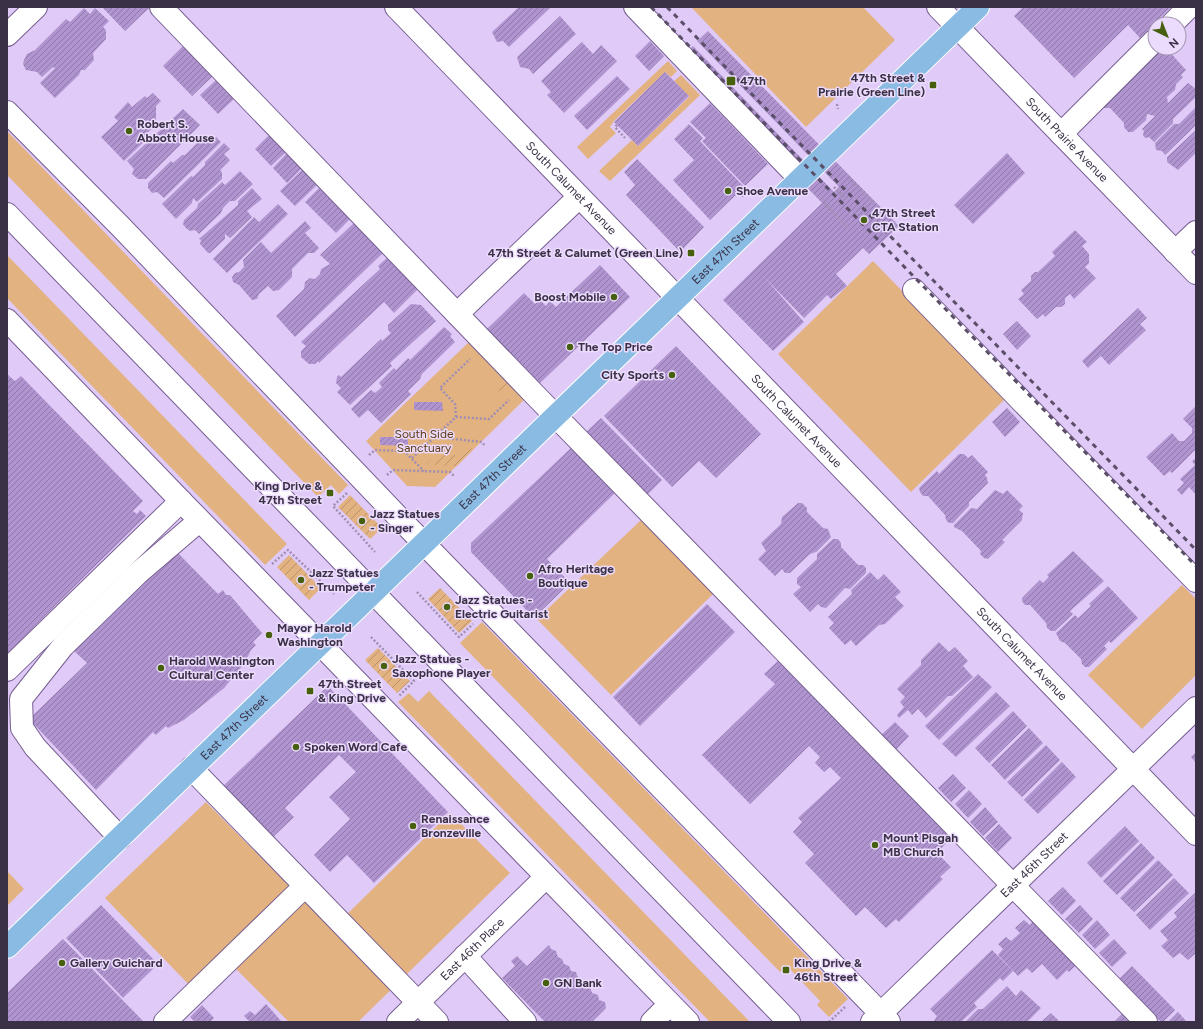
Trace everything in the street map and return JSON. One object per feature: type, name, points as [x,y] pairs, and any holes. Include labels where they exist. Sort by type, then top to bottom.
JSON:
[{"type":"main road","name":"East 47th Street","points":[[7,947],[978,7]]},
{"type":"street","points":[[7,35],[36,7]]},
{"type":"street","points":[[161,7],[555,416],[1146,1022]]},
{"type":"street","name":"South Calumet Avenue","points":[[396,7],[1196,834]]},
{"type":"street","points":[[635,7],[800,179]]},
{"type":"street","name":"South Prairie Avenue","points":[[938,7],[1196,273]]},
{"type":"street","points":[[1180,16],[1189,7]]},
{"type":"street","points":[[1061,134],[1147,48]]},
{"type":"street","points":[[7,112],[121,227],[881,1019]]},
{"type":"street","points":[[457,314],[579,197]]},
{"type":"street","points":[[7,214],[788,1022]]},
{"type":"street","points":[[1175,252],[1196,232]]},
{"type":"street","points":[[914,290],[1196,581]]},
{"type":"street","points":[[7,320],[199,521],[688,1022]]},
{"type":"street","points":[[7,670],[181,501]]},
{"type":"street","points":[[120,838],[35,747],[22,728],[21,699],[63,646],[137,574],[199,521]]},
{"type":"street","name":"East 46th Street","points":[[881,1019],[1014,885],[1196,708]]},
{"type":"street","points":[[191,768],[437,1022]]},
{"type":"street","name":"East 46th Place","points":[[398,1022],[546,877]]},
{"type":"street","points":[[164,1022],[305,886]]},
{"type":"street","points":[[465,956],[525,1022]]},
{"type":"street","points":[[652,1022],[670,1004]]},
{"type":"path","points":[[837,104],[838,109]]},
{"type":"path","points":[[617,125],[615,127],[625,138]]},
{"type":"path","points":[[849,178],[874,204]]},
{"type":"path","points":[[834,187],[846,199]]},
{"type":"path","points":[[742,196],[749,193]]},
{"type":"path","points":[[824,203],[849,229]]},
{"type":"path","points":[[412,458],[456,417],[456,404],[440,388],[472,357]]},
{"type":"path","points":[[456,417],[490,419],[513,396]]},
{"type":"path","points":[[435,437],[482,442],[486,446]]},
{"type":"path","points":[[367,457],[375,450],[404,451],[424,471]]},
{"type":"path","points":[[386,476],[393,470],[450,472],[454,476]]},
{"type":"path","points":[[350,490],[333,506],[375,552]]},
{"type":"path","points":[[271,566],[288,550],[334,594]]},
{"type":"path","points":[[417,592],[460,637],[476,622]]},
{"type":"path","points":[[371,638],[414,681],[398,697],[392,692]]},
{"type":"path","points":[[829,1022],[851,1002]]},
{"type":"green space","points":[[691,7],[863,7],[895,40],[806,127]]},
{"type":"green space","points":[[668,61],[677,71],[671,77],[665,72],[614,121],[610,127],[616,133],[588,159],[577,147]]},
{"type":"green space","points":[[681,75],[700,95],[610,181],[599,171],[632,140],[638,146],[689,97],[674,81]]},
{"type":"green space","points":[[7,131],[348,485],[339,494],[331,485],[318,497],[7,175]]},
{"type":"green space","points":[[7,255],[287,544],[265,565],[7,298]]},
{"type":"green space","points":[[873,261],[1006,398],[911,492],[778,354]]},
{"type":"green space","name":"South Side Sanctuary","points":[[471,340],[527,397],[435,487],[407,486],[366,441]]},
{"type":"green space","points":[[509,379],[527,397],[521,397],[511,387],[499,397],[499,389]]},
{"type":"green space","points":[[470,447],[473,450],[457,466],[426,464],[436,455],[462,455]]},
{"type":"green space","points":[[350,495],[382,528],[370,539],[338,507]]},
{"type":"green space","points":[[641,520],[714,593],[611,695],[537,619]]},
{"type":"green space","points":[[289,555],[321,588],[309,600],[277,567]]},
{"type":"green space","points":[[1182,585],[1196,599],[1196,675],[1142,729],[1088,675]]},
{"type":"green space","points":[[440,588],[472,621],[459,633],[428,599]]},
{"type":"green space","points":[[482,622],[848,999],[829,1017],[817,1005],[820,1001],[787,966],[780,972],[460,643]]},
{"type":"green space","points":[[378,648],[410,681],[397,693],[365,660]]},
{"type":"green space","points":[[429,691],[750,1022],[710,1022],[398,702],[409,693],[418,702]]},
{"type":"green space","points":[[206,802],[332,929],[450,813],[510,873],[358,1022],[289,1022],[228,961],[196,992],[105,898]]},
{"type":"green space","points":[[7,871],[24,889],[7,906]]},
{"type":"building","points":[[102,7],[148,7],[149,8],[125,31]]},
{"type":"building","points":[[519,7],[551,7],[509,47],[503,41],[497,42],[492,32]]},
{"type":"building","points":[[1023,7],[1171,7],[1162,16],[1147,16],[1147,31],[1140,38],[1128,25],[1074,78],[1014,16]]},
{"type":"building","points":[[84,8],[90,14],[95,8],[109,21],[103,27],[106,30],[106,39],[93,53],[94,60],[85,70],[81,70],[79,75],[55,98],[40,83],[55,68],[53,67],[42,77],[37,72],[26,70],[23,64],[24,60],[27,54],[35,50],[66,19],[70,22]]},
{"type":"building","points":[[560,16],[576,34],[533,74],[529,69],[520,67],[517,57]]},
{"type":"building","points":[[708,31],[899,226],[869,254],[863,248],[836,274],[847,286],[831,299],[827,295],[804,318],[765,278],[804,322],[773,351],[723,300],[822,203],[681,57],[693,46],[834,192],[839,187],[697,41]]},
{"type":"building","points":[[650,41],[664,56],[649,71],[635,56]]},
{"type":"building","points":[[582,42],[593,54],[601,45],[617,61],[564,113],[547,95],[551,92],[541,81]]},
{"type":"building","points":[[184,45],[213,76],[192,96],[163,66]]},
{"type":"building","points":[[1147,56],[1173,56],[1186,70],[1181,75],[1183,77],[1176,84],[1175,90],[1167,97],[1168,103],[1188,83],[1196,89],[1196,97],[1173,119],[1173,123],[1154,142],[1149,137],[1145,138],[1143,135],[1144,131],[1142,129],[1155,116],[1147,114],[1146,120],[1133,132],[1128,132],[1124,127],[1124,123],[1110,108],[1104,108],[1101,104]]},
{"type":"building","points":[[665,72],[689,96],[638,146],[614,122]]},
{"type":"building","points":[[617,76],[630,89],[587,130],[574,116]]},
{"type":"building","points":[[216,80],[234,99],[218,114],[200,95]]},
{"type":"building","name":"Robert S. Abbott House","points":[[153,93],[161,101],[156,106],[156,125],[144,136],[147,139],[124,161],[101,137],[118,121],[114,117],[128,102],[132,107],[145,96],[147,98]]},
{"type":"building","points":[[710,103],[768,164],[745,186],[702,141],[706,138],[690,122]]},
{"type":"building","points":[[1196,107],[1196,125],[1165,155],[1162,151],[1156,150],[1155,143],[1174,124],[1179,124]]},
{"type":"building","points":[[183,109],[200,125],[146,179],[138,179],[132,174],[134,169],[127,161]]},
{"type":"building","points":[[689,124],[703,138],[700,141],[744,187],[710,220],[673,180],[694,160],[674,139]]},
{"type":"building","points":[[1196,130],[1196,153],[1178,170],[1167,162],[1167,157]]},
{"type":"building","points":[[269,135],[286,152],[271,166],[255,149]]},
{"type":"building","points":[[216,137],[221,142],[164,198],[157,192],[152,193],[148,188],[148,183],[171,161],[173,163],[182,155],[185,155],[202,138],[206,138],[210,143]]},
{"type":"building","points":[[224,143],[230,149],[224,154],[230,160],[220,170],[222,172],[222,179],[197,202],[193,198],[192,203],[176,219],[162,204],[191,176],[193,177],[205,165],[205,162]]},
{"type":"building","points":[[287,153],[302,168],[287,183],[273,168]]},
{"type":"building","points":[[1007,153],[1025,173],[973,224],[954,205]]},
{"type":"building","points":[[637,159],[704,227],[680,252],[626,195],[635,185],[624,172]]},
{"type":"building","points":[[304,168],[318,184],[295,206],[280,191]]},
{"type":"building","points":[[240,171],[253,184],[235,201],[230,201],[223,208],[221,213],[199,234],[195,230],[190,231],[186,228],[183,224],[184,220],[197,208],[198,204],[222,182],[225,185]]},
{"type":"building","points":[[252,188],[262,199],[247,211],[252,217],[230,238],[225,234],[225,239],[210,253],[208,253],[200,244],[201,240],[199,239],[238,205],[238,201]]},
{"type":"building","points":[[319,188],[350,219],[336,233],[305,202]]},
{"type":"building","points":[[278,204],[288,214],[227,273],[213,259],[254,217],[259,222]]},
{"type":"building","points":[[305,221],[311,228],[305,233],[319,248],[314,253],[308,253],[292,269],[292,277],[279,290],[273,291],[268,286],[259,294],[257,299],[252,300],[239,285],[233,282],[232,277],[244,267],[243,260],[261,242],[271,253]]},
{"type":"building","points":[[355,222],[384,252],[295,337],[276,316],[304,289],[305,282],[310,278],[315,279],[320,274],[321,269],[330,264],[320,255]]},
{"type":"building","points":[[1075,230],[1087,242],[1082,246],[1089,254],[1089,263],[1085,267],[1096,278],[1074,299],[1070,294],[1065,298],[1065,304],[1061,307],[1056,307],[1045,317],[1043,314],[1037,319],[1018,299],[1024,294],[1021,290],[1031,281],[1031,276],[1035,272],[1038,272],[1055,256],[1052,252]]},
{"type":"building","points":[[389,256],[419,288],[394,313],[384,302],[319,363],[318,361],[315,364],[309,364],[301,357],[301,351],[306,346],[301,342],[380,269],[378,266]]},
{"type":"building","points":[[600,265],[630,297],[538,385],[486,330],[524,293],[535,304],[540,300],[546,306],[550,301],[556,307]]},
{"type":"building","points":[[411,304],[421,305],[436,321],[390,363],[392,366],[350,405],[337,392],[341,388],[336,383],[337,377],[339,375],[341,377],[381,339],[382,341],[391,333],[388,330],[388,325]]},
{"type":"building","points":[[1138,308],[1147,318],[1140,324],[1146,330],[1109,365],[1101,356],[1088,368],[1082,361]]},
{"type":"building","points":[[1017,321],[1031,336],[1017,350],[1003,334]]},
{"type":"building","points":[[444,327],[452,334],[450,336],[455,342],[422,374],[420,379],[408,391],[411,394],[381,423],[368,410],[359,418],[351,409],[371,390],[375,393],[382,387],[379,383],[394,368],[396,370],[408,358],[410,360]]},
{"type":"building","points":[[676,346],[761,434],[716,478],[699,461],[672,487],[604,416]]},
{"type":"building","points":[[8,375],[15,381],[21,376],[143,501],[133,511],[137,514],[140,510],[146,516],[7,653]]},
{"type":"building","points":[[414,402],[442,402],[443,411],[414,410]]},
{"type":"building","points":[[1196,406],[1196,449],[1172,473],[1170,471],[1164,476],[1146,457],[1172,433],[1179,441],[1184,441],[1192,433],[1192,428],[1183,419]]},
{"type":"building","points":[[1007,408],[1020,422],[1005,437],[992,422]]},
{"type":"building","points":[[601,418],[662,480],[647,495],[585,433]]},
{"type":"building","points":[[380,437],[408,437],[408,446],[380,445]]},
{"type":"building","points":[[573,446],[617,491],[547,559],[570,583],[534,618],[471,552],[471,543]]},
{"type":"building","points":[[959,454],[964,454],[968,458],[972,455],[988,472],[985,475],[988,483],[969,502],[969,506],[953,523],[949,523],[946,520],[945,515],[928,496],[923,496],[919,488],[937,471],[939,474]]},
{"type":"building","points":[[1196,458],[1196,495],[1189,487],[1182,495],[1177,490],[1184,483],[1180,479],[1195,465],[1192,461]]},
{"type":"building","points":[[995,490],[1003,494],[1007,490],[1023,506],[1019,510],[1023,513],[1022,520],[1002,540],[1005,542],[988,559],[984,558],[980,554],[981,551],[962,531],[954,527],[954,525],[971,508],[977,509]]},
{"type":"building","points":[[798,503],[802,503],[807,508],[807,512],[823,528],[828,529],[831,537],[816,552],[810,554],[790,573],[785,573],[782,569],[775,576],[758,559],[766,551],[761,543],[781,524],[782,517]]},
{"type":"building","points":[[833,539],[838,539],[841,543],[841,547],[858,565],[863,565],[866,568],[866,573],[850,589],[845,588],[826,608],[821,607],[818,604],[810,612],[793,594],[801,587],[797,584],[797,578],[817,559],[817,554]]},
{"type":"building","name":"Harold Washington Cultural Center","points":[[176,551],[218,594],[223,590],[226,595],[230,595],[262,633],[253,642],[256,645],[251,650],[244,664],[224,688],[184,720],[168,728],[166,726],[156,735],[153,732],[96,790],[29,719],[87,663],[73,650]]},
{"type":"building","points":[[1073,551],[1104,581],[1070,611],[1073,614],[1055,631],[1051,631],[1047,628],[1046,623],[1030,605],[1025,605],[1022,598],[1040,580],[1043,583],[1049,577],[1047,575]]},
{"type":"building","points":[[870,572],[878,580],[884,574],[901,592],[895,597],[904,606],[885,624],[879,625],[856,646],[851,640],[845,645],[829,628],[834,623],[828,617],[852,594],[851,590]]},
{"type":"building","points":[[1108,586],[1138,618],[1111,643],[1109,641],[1104,646],[1107,649],[1089,667],[1085,667],[1082,664],[1081,659],[1065,643],[1060,641],[1056,633],[1075,615],[1078,618],[1091,606],[1089,604]]},
{"type":"building","points":[[707,604],[735,632],[640,726],[613,697]]},
{"type":"building","points":[[939,642],[949,652],[955,647],[968,661],[963,666],[973,677],[952,696],[948,696],[926,718],[918,709],[912,715],[908,710],[899,718],[897,715],[904,707],[900,702],[905,697],[897,689],[921,665],[921,660]]},
{"type":"building","name":"Mount Pisgah MB Church","points":[[780,659],[953,836],[937,853],[951,867],[940,877],[943,879],[899,922],[896,919],[886,928],[865,907],[856,916],[805,863],[814,854],[793,832],[802,822],[798,818],[841,778],[830,767],[824,772],[815,763],[820,757],[809,746],[750,804],[702,755],[775,684],[764,674]]},
{"type":"building","points":[[978,674],[992,687],[939,740],[925,726]]},
{"type":"building","points":[[328,686],[448,812],[374,883],[347,855],[330,872],[314,855],[350,819],[329,797],[356,772],[339,755],[285,808],[294,817],[271,839],[221,788]]},
{"type":"building","points":[[996,692],[1010,706],[956,757],[942,744]]},
{"type":"building","points":[[1013,711],[1027,726],[989,763],[975,748]]},
{"type":"building","points":[[895,722],[909,736],[895,751],[880,736]]},
{"type":"building","points":[[1029,728],[1043,743],[1005,780],[991,765]]},
{"type":"building","points":[[1046,745],[1060,760],[1022,797],[1007,782]]},
{"type":"building","points":[[1196,752],[1196,763],[1191,757]]},
{"type":"building","points":[[1062,762],[1076,777],[1038,814],[1024,800]]},
{"type":"building","points":[[953,774],[966,788],[951,802],[938,788]]},
{"type":"building","points":[[969,790],[982,804],[968,818],[955,804]]},
{"type":"building","points":[[985,807],[998,822],[983,836],[970,822]]},
{"type":"building","points":[[999,824],[1012,838],[998,852],[985,838]]},
{"type":"building","points":[[1125,826],[1139,841],[1101,878],[1087,863]]},
{"type":"building","points":[[1141,843],[1155,858],[1117,895],[1103,881]]},
{"type":"building","points":[[1158,860],[1173,875],[1134,912],[1120,898]]},
{"type":"building","points":[[1174,878],[1189,893],[1150,930],[1136,915]]},
{"type":"building","points":[[1063,887],[1076,901],[1062,915],[1048,901]]},
{"type":"building","points":[[1196,892],[1196,953],[1188,960],[1180,953],[1173,958],[1161,946],[1168,940],[1160,931],[1177,917],[1174,913]]},
{"type":"building","points":[[101,905],[158,964],[123,998],[66,938]]},
{"type":"building","points":[[1080,905],[1093,919],[1079,933],[1065,919]]},
{"type":"building","points":[[1024,920],[1030,925],[1034,920],[1077,964],[1069,972],[1067,970],[1057,980],[1042,964],[1032,973],[1027,968],[1018,976],[998,955],[1003,949],[998,944],[1006,937],[1011,941],[1020,933],[1015,928]]},
{"type":"building","points":[[1097,920],[1110,935],[1095,949],[1082,935]]},
{"type":"building","points":[[63,939],[144,1022],[7,1021],[7,993]]},
{"type":"building","points":[[1114,939],[1127,953],[1112,967],[1099,953]]},
{"type":"building","name":"GN Bank","points":[[549,945],[551,949],[556,951],[558,957],[562,959],[564,964],[569,966],[571,971],[576,972],[578,978],[583,980],[585,986],[590,987],[592,993],[598,995],[599,1000],[605,1002],[606,1008],[592,1022],[545,1022],[502,978],[515,966],[511,961],[517,956],[527,966]]},
{"type":"building","points":[[992,950],[1013,971],[1003,981],[1000,978],[974,1003],[977,1007],[961,1022],[933,1022],[937,1016],[930,1009]]},
{"type":"building","points":[[1132,966],[1175,1010],[1163,1022],[1161,1022],[1119,979]]},
{"type":"building","points":[[1007,986],[1016,996],[1021,990],[1041,1008],[1027,1022],[965,1022],[978,1009],[983,1009]]},
{"type":"building","points":[[266,1004],[282,1022],[250,1022],[244,1016],[250,1011],[255,1015]]},
{"type":"building","points":[[202,1005],[214,1018],[210,1022],[195,1022],[190,1017]]},
{"type":"building","points":[[1178,1012],[1187,1022],[1168,1022]]},
{"type":"building","points":[[1051,1013],[1060,1022],[1041,1022]]},
{"type":"building","points":[[1122,1014],[1129,1022],[1114,1022]]},
{"type":"railway","points":[[651,7],[1196,566]]},
{"type":"railway","points":[[667,7],[1196,550]]},
{"type":"place","name":"47th","points":[[731,81]]},
{"type":"place","name":"47th Street & Prairie (Green Line)","points":[[933,85]]},
{"type":"place","name":"Robert S. Abbott House","points":[[129,131]]},
{"type":"place","name":"Shoe Avenue","points":[[728,191]]},
{"type":"place","name":"47th Street CTA Station","points":[[864,220]]},
{"type":"place","name":"47th Street & Calumet (Green Line)","points":[[691,253]]},
{"type":"place","name":"Boost Mobile","points":[[614,297]]},
{"type":"place","name":"The Top Price","points":[[570,347]]},
{"type":"place","name":"City Sports","points":[[672,375]]},
{"type":"place","name":"King Drive & 47th Street","points":[[330,493]]},
{"type":"place","name":"Jazz Statues - Singer","points":[[362,521]]},
{"type":"place","name":"Afro Heritage Boutique","points":[[530,576]]},
{"type":"place","name":"Jazz Statues - Trumpeter","points":[[301,580]]},
{"type":"place","name":"Jazz Statues - Electric Guitarist","points":[[447,607]]},
{"type":"place","name":"Mayor Harold Washington","points":[[269,635]]},
{"type":"place","name":"Jazz Statues - Saxophone Player","points":[[384,666]]},
{"type":"place","name":"Harold Washington Cultural Center","points":[[161,668]]},
{"type":"place","name":"47th Street & King Drive","points":[[310,691]]},
{"type":"place","name":"Spoken Word Cafe","points":[[296,747]]},
{"type":"place","name":"Renaissance Bronzeville","points":[[413,826]]},
{"type":"place","name":"Mount Pisgah MB Church","points":[[875,845]]},
{"type":"place","name":"Gallery Guichard","points":[[62,963]]},
{"type":"place","name":"King Drive & 46th Street","points":[[786,970]]},
{"type":"place","name":"GN Bank","points":[[546,983]]}]
